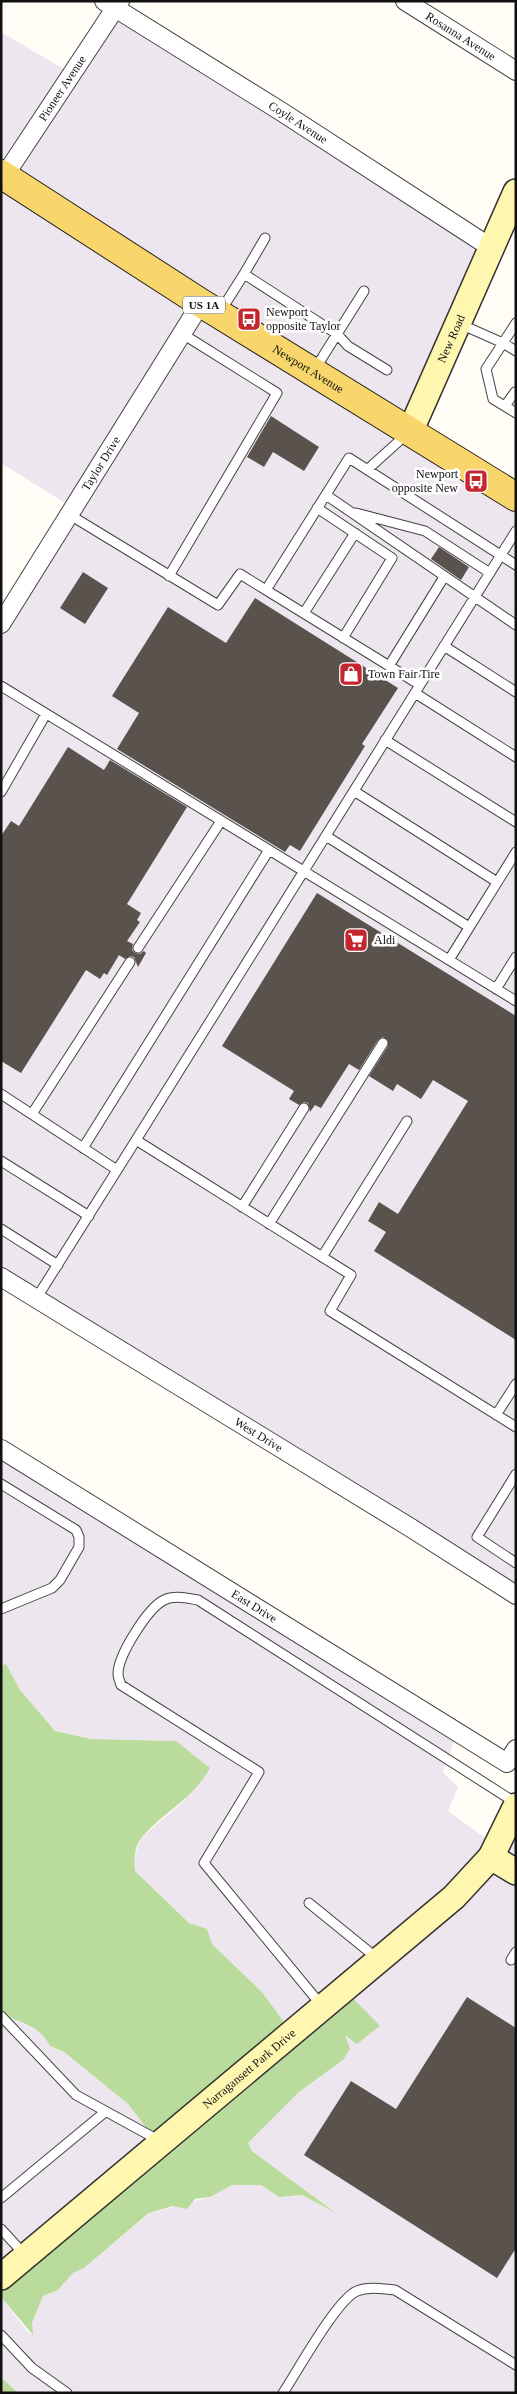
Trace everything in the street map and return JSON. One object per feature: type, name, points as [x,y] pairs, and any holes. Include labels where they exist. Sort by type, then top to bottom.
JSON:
[{"type":"main road","name":"Newport Avenue","points":[[2,177],[516,497]]},
{"type":"street","name":"Rosanna Avenue","points":[[405,1],[516,71]]},
{"type":"street","name":"Pioneer Avenue","points":[[2,177],[113,4]]},
{"type":"street","name":"Coyle Avenue","points":[[113,4],[490,247]]},
{"type":"street","name":"New Road","points":[[410,432],[490,247],[516,192]]},
{"type":"street","name":"Taylor Drive","points":[[1,624],[181,333],[210,308]]},
{"type":"street","name":"West Drive","points":[[1,1277],[411,1528],[516,1595]]},
{"type":"street","name":"East Drive","points":[[1,1449],[512,1756]]},
{"type":"street","name":"Narragansett Park Drive","points":[[1,2277],[454,1897],[491,1857],[516,1805]]},
{"type":"street","name":"Narragansett Park Drive","points":[[491,1857],[516,1848]]},
{"type":"street","points":[[491,1857],[516,1872]]},
{"type":"lane","points":[[210,308],[244,274],[265,238]]},
{"type":"lane","points":[[244,274],[337,334],[348,346],[387,370]]},
{"type":"lane","points":[[314,371],[364,291]]},
{"type":"lane","points":[[457,323],[503,342],[516,351]]},
{"type":"lane","points":[[516,323],[486,369],[493,399],[516,413]]},
{"type":"lane","points":[[169,576],[277,393],[181,333]]},
{"type":"lane","points":[[505,406],[515,392]]},
{"type":"lane","name":"New Road","points":[[368,470],[410,432]]},
{"type":"lane","points":[[266,590],[349,458],[516,565]]},
{"type":"lane","points":[[326,495],[516,625]]},
{"type":"lane","points":[[317,508],[392,558],[343,638]]},
{"type":"lane","points":[[348,510],[425,531],[490,573]]},
{"type":"lane","points":[[70,515],[218,605],[240,574],[389,666],[417,689],[516,757]]},
{"type":"lane","points":[[36,1299],[516,531]]},
{"type":"lane","points":[[304,613],[355,533]]},
{"type":"lane","points":[[389,666],[444,577]]},
{"type":"lane","points":[[444,646],[516,692]]},
{"type":"lane","points":[[1,686],[516,1001]]},
{"type":"lane","points":[[1,792],[46,714]]},
{"type":"lane","points":[[386,740],[516,822]]},
{"type":"lane","points":[[354,791],[497,882]]},
{"type":"lane","points":[[138,948],[221,821]]},
{"type":"lane","points":[[326,836],[469,927]]},
{"type":"lane","points":[[84,1148],[269,850]]},
{"type":"lane","points":[[448,960],[516,852]]},
{"type":"lane","points":[[496,989],[516,957]]},
{"type":"lane","points":[[32,1114],[130,962]]},
{"type":"lane","points":[[269,1224],[382,1043]]},
{"type":"lane","points":[[1,1094],[117,1170]]},
{"type":"lane","points":[[242,1206],[304,1108]]},
{"type":"lane","points":[[322,1257],[407,1121]]},
{"type":"lane","points":[[136,1140],[352,1275],[330,1311],[516,1427]]},
{"type":"lane","points":[[1,1161],[89,1216]]},
{"type":"lane","points":[[1,1229],[58,1265]]},
{"type":"lane","points":[[496,1415],[516,1384]]},
{"type":"lane","points":[[516,1474],[477,1538],[516,1563]]},
{"type":"lane","points":[[1,1484],[76,1530],[79,1537],[79,1547],[60,1580],[52,1588],[1,1609]]},
{"type":"lane","points":[[323,2007],[204,1863],[259,1772],[121,1685],[118,1673],[125,1652],[153,1608],[165,1600],[179,1596],[198,1600],[516,1805]]},
{"type":"lane","points":[[309,1903],[378,1959]]},
{"type":"lane","points":[[1,2016],[76,2095],[163,2142]]},
{"type":"lane","points":[[1,2198],[105,2112]]},
{"type":"lane","points":[[1,2228],[26,2256]]},
{"type":"lane","points":[[283,2393],[341,2304],[356,2291],[374,2288],[395,2290],[516,2365]]},
{"type":"lane","points":[[1,2335],[32,2368],[67,2393]]},
{"type":"shaded area","points":[[106,10],[482,246],[405,425],[516,497],[516,1594],[1,1275],[1,611],[67,504],[1,463],[1,32],[62,68],[68,67]]},
{"type":"shaded area","points":[[1,1456],[456,1736],[443,1772],[458,1787],[448,1811],[488,1840],[516,1798],[516,2393],[18,2393],[1,2377],[1,2297],[32,2335],[32,2323],[43,2296],[58,2290],[73,2273],[84,2268],[150,2213],[210,2197],[232,2185],[261,2185],[279,2197],[302,2195],[332,2210],[252,2151],[248,2143],[299,2092],[343,2060],[344,2034],[371,2035],[289,2029],[262,1992],[212,1944],[207,1929],[189,1923],[135,1871],[134,1857],[141,1838],[186,1799],[176,1741],[91,1739],[55,1731],[20,1690],[6,1664],[1,1666]]},
{"type":"shaded area","points":[[1,2014],[33,2028],[46,2037],[50,2046],[64,2052],[128,2104],[155,2139],[1,2269]]},
{"type":"green space","points":[[6,1664],[20,1690],[55,1731],[91,1739],[176,1741],[210,1768],[196,1788],[142,1837],[135,1853],[135,1871],[189,1923],[207,1929],[212,1944],[262,1992],[289,2029],[347,1992],[380,2026],[357,2044],[345,2035],[350,2049],[343,2060],[299,2092],[248,2143],[252,2151],[336,2213],[302,2195],[279,2197],[261,2185],[232,2185],[210,2197],[195,2199],[187,2209],[173,2206],[149,2213],[84,2268],[73,2273],[58,2290],[43,2296],[32,2323],[33,2335],[1,2297],[1,2269],[155,2139],[128,2104],[64,2052],[50,2046],[42,2034],[1,2014],[1,1666]]},
{"type":"green space","points":[[1,2377],[18,2393],[1,2393]]},
{"type":"building","points":[[271,416],[319,447],[304,471],[273,452],[264,467],[247,457]]},
{"type":"building","points":[[439,547],[469,567],[461,580],[431,559]]},
{"type":"building","points":[[83,572],[108,588],[85,624],[60,608]]},
{"type":"building","points":[[255,598],[398,688],[362,744],[365,746],[300,851],[290,845],[285,852],[117,749],[139,713],[112,696],[168,607],[226,643]]},
{"type":"building","points":[[68,747],[104,770],[110,760],[187,807],[127,904],[141,913],[137,920],[140,922],[127,941],[133,944],[132,950],[135,953],[140,954],[144,951],[146,953],[138,967],[134,957],[130,956],[125,959],[119,955],[107,975],[104,973],[100,979],[86,970],[21,1073],[1,1061],[1,836],[11,821],[19,826]]},
{"type":"building","points":[[317,893],[516,1016],[516,1340],[374,1251],[386,1232],[368,1221],[379,1202],[398,1214],[468,1101],[433,1080],[421,1099],[397,1084],[393,1091],[369,1076],[388,1046],[388,1040],[383,1037],[378,1040],[359,1070],[349,1064],[321,1108],[315,1105],[310,1112],[308,1103],[304,1102],[299,1105],[289,1099],[294,1091],[222,1046]]},
{"type":"building","points":[[467,1997],[516,2028],[516,2248],[497,2278],[304,2155],[351,2081],[396,2109]]},
{"type":"place","name":"Newport opposite Taylor","points":[[249,319]]},
{"type":"place","name":"Newport opposite New","points":[[476,481]]},
{"type":"place","name":"Town Fair Tire","points":[[351,674]]},
{"type":"place","name":"Aldi","points":[[356,940]]}]
